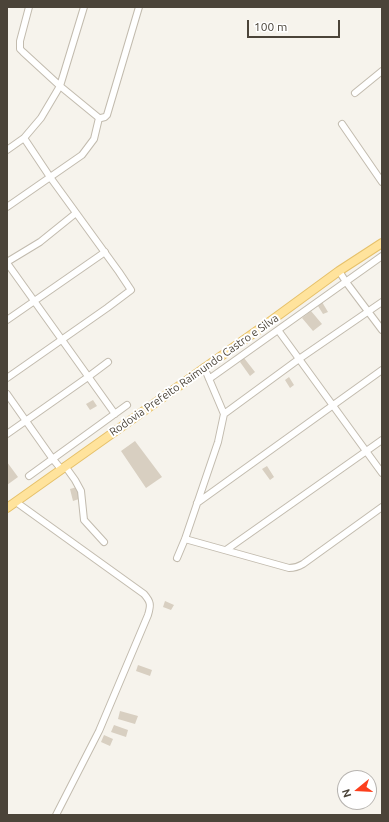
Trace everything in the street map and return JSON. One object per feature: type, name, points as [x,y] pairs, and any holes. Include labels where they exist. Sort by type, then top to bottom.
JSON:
[{"type":"main road","name":"Rodovia Prefeito Raimundo Castro e Silva","points":[[7,508],[339,271],[382,243]]},
{"type":"street","points":[[29,7],[20,41],[20,49],[60,86],[99,118]]},
{"type":"street","points":[[7,150],[24,138],[41,118],[60,86],[84,7]]},
{"type":"street","points":[[99,118],[103,118],[107,115],[139,7]]},
{"type":"street","points":[[355,93],[382,71]]},
{"type":"street","points":[[7,207],[82,155],[94,139],[99,118]]},
{"type":"street","points":[[342,124],[382,182]]},
{"type":"street","points":[[7,378],[131,290],[24,138]]},
{"type":"street","points":[[76,213],[40,242],[7,263],[114,414]]},
{"type":"street","points":[[7,320],[105,252]]},
{"type":"street","points":[[209,379],[382,256]]},
{"type":"street","points":[[339,271],[382,330]]},
{"type":"street","points":[[224,414],[299,359],[382,302]]},
{"type":"street","points":[[278,330],[382,473]]},
{"type":"street","points":[[7,434],[108,362]]},
{"type":"street","points":[[177,558],[185,539],[218,442],[224,414],[204,367]]},
{"type":"street","points":[[197,503],[382,370]]},
{"type":"street","points":[[7,394],[52,458],[75,480],[81,491],[84,520],[104,542]]},
{"type":"street","points":[[29,476],[127,405]]},
{"type":"street","points":[[226,550],[382,440]]},
{"type":"street","points":[[16,502],[144,594],[149,600],[150,604],[148,615],[99,731],[56,815]]},
{"type":"street","points":[[185,539],[293,568],[303,564],[382,507]]},
{"type":"building","points":[[322,302],[328,312],[323,314],[318,306]]},
{"type":"building","points":[[311,311],[322,324],[313,331],[302,318]]},
{"type":"building","points":[[244,358],[255,372],[250,376],[240,362]]},
{"type":"building","points":[[289,377],[294,385],[290,388],[285,380]]},
{"type":"building","points":[[93,400],[97,406],[90,410],[86,404]]},
{"type":"building","points":[[135,441],[162,477],[146,488],[121,451]]},
{"type":"building","points":[[7,462],[18,477],[7,485]]},
{"type":"building","points":[[267,466],[274,477],[270,480],[262,469]]},
{"type":"building","points":[[77,487],[79,499],[73,501],[70,489]]},
{"type":"building","points":[[165,601],[174,605],[171,610],[163,607]]},
{"type":"building","points":[[138,665],[152,670],[150,676],[136,671]]},
{"type":"building","points":[[120,711],[138,716],[135,724],[118,719]]},
{"type":"building","points":[[114,725],[128,730],[126,737],[111,732]]},
{"type":"building","points":[[104,735],[113,739],[110,746],[101,742]]}]
